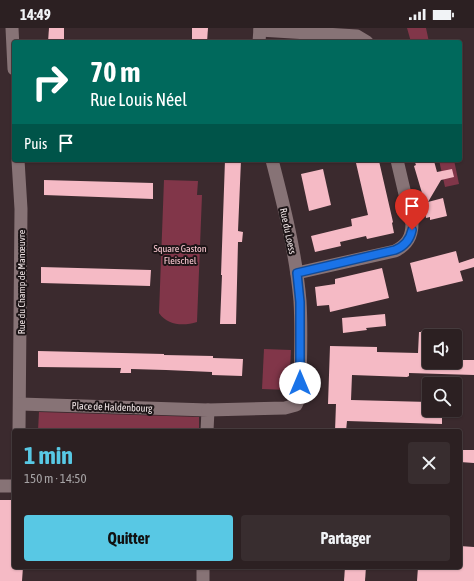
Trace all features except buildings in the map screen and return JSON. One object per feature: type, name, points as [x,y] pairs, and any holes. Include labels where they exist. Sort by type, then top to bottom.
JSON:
[{"type":"street","points":[[12,28],[13,40]]},
{"type":"street","points":[[260,33],[357,36],[363,40]]},
{"type":"street","name":"Rue du Champ de Manœuvre","points":[[18,162],[21,209],[20,404]]},
{"type":"street","name":"Rue du Loess","points":[[208,410],[285,408],[296,405],[300,396],[300,302],[297,273],[272,162]]},
{"type":"street","points":[[297,273],[395,250],[408,242],[411,235],[412,224],[397,162]]},
{"type":"street","points":[[19,429],[20,404]]},
{"type":"street","name":"Place de Haldenbourg","points":[[20,404],[208,410]]},
{"type":"street","points":[[207,429],[208,410]]},
{"type":"street","points":[[0,486],[12,486]]},
{"type":"street","points":[[203,569],[203,581]]},
{"type":"green space","points":[[407,28],[426,28],[429,40],[410,40]]},
{"type":"green space","points":[[439,162],[454,162],[459,184],[445,187]]},
{"type":"green space","name":"Square Gaston Fleischel","points":[[164,180],[198,181],[197,195],[202,195],[197,322],[176,324],[167,320],[159,313]]},
{"type":"green space","points":[[264,349],[291,350],[289,390],[262,389]]},
{"type":"green space","points":[[39,412],[199,417],[199,429],[38,429]]},
{"type":"route","points":[[300,383],[300,302],[297,273],[395,250],[408,242],[412,230]]}]
